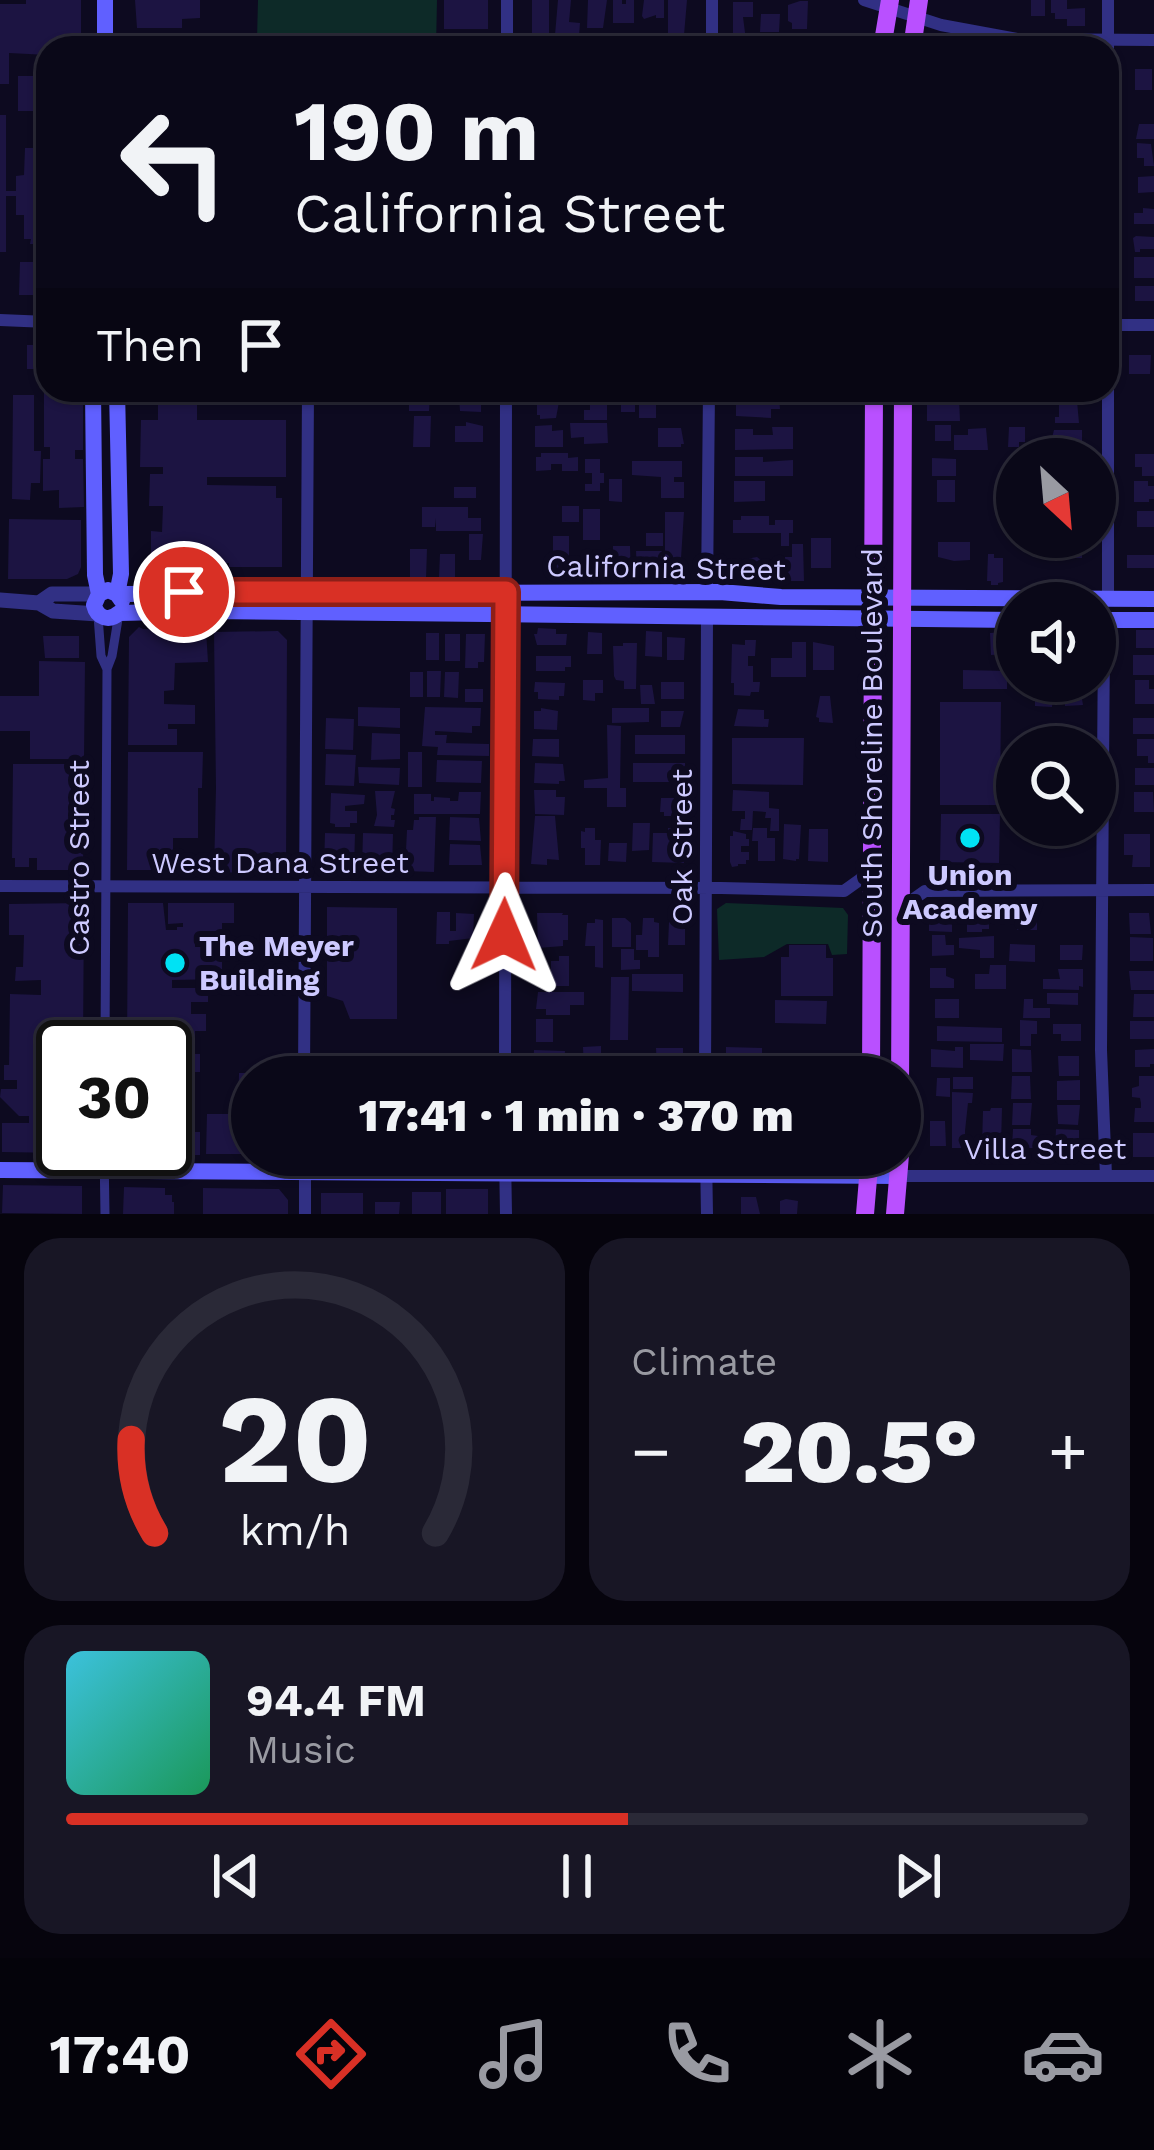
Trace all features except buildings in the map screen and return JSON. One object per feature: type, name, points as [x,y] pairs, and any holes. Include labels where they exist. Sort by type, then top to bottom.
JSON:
[{"type":"main road","points":[[105,0],[105,36]]},
{"type":"main road","points":[[884,36],[889,4]]},
{"type":"main road","name":"Castro Street","points":[[93,402],[95,575],[122,604],[119,613]]},
{"type":"main road","name":"Castro Street","points":[[98,614],[94,603],[108,594],[121,574],[117,402]]},
{"type":"main road","name":"South Shoreline Boulevard","points":[[871,1056],[874,402]]},
{"type":"main road","name":"South Shoreline Boulevard","points":[[900,1056],[903,402]]},
{"type":"main road","name":"California Street","points":[[108,594],[707,592],[996,598]]},
{"type":"main road","name":"California Street","points":[[1116,599],[1154,599]]},
{"type":"main road","name":"California Street","points":[[98,614],[108,619],[119,613],[307,613],[996,620]]},
{"type":"main road","points":[[1116,620],[1154,620]]},
{"type":"main road","name":"Villa Street","points":[[192,1167],[231,1166]]},
{"type":"main road","name":"Villa Street","points":[[0,1170],[36,1170]]},
{"type":"main road","points":[[865,1214],[869,1176]]},
{"type":"main road","points":[[895,1214],[899,1176]]},
{"type":"street","points":[[507,0],[507,36]]},
{"type":"street","points":[[712,0],[712,36]]},
{"type":"street","points":[[864,0],[918,8],[974,32],[999,36]]},
{"type":"street","points":[[1108,0],[1108,36]]},
{"type":"street","points":[[1119,40],[1154,40]]},
{"type":"street","points":[[0,320],[36,322]]},
{"type":"street","points":[[1119,325],[1154,325]]},
{"type":"street","points":[[304,1056],[308,402]]},
{"type":"street","points":[[505,1056],[506,402]]},
{"type":"street","points":[[707,592],[709,402]]},
{"type":"street","points":[[1108,402],[1108,582]]},
{"type":"street","name":"California Street","points":[[39,603],[52,594],[108,594]]},
{"type":"street","name":"California Street","points":[[0,600],[98,614]]},
{"type":"street","name":"Castro Street","points":[[105,1020],[107,668],[119,613]]},
{"type":"street","name":"Castro Street","points":[[98,614],[101,656],[107,668]]},
{"type":"street","name":"Oak Street","points":[[705,1056],[707,618]]},
{"type":"street","points":[[1104,702],[1101,1050],[1106,1176]]},
{"type":"street","points":[[872,871],[848,890],[872,911]]},
{"type":"street","points":[[901,871],[925,891]]},
{"type":"street","name":"West Dana Street","points":[[0,886],[848,890]]},
{"type":"street","points":[[901,908],[925,891],[1154,890]]},
{"type":"street","points":[[104,1176],[104,1214]]},
{"type":"street","points":[[305,1176],[305,1214]]},
{"type":"street","points":[[505,1176],[506,1214]]},
{"type":"street","points":[[707,1176],[707,1214]]},
{"type":"street","name":"Villa Street","points":[[921,1176],[1154,1176]]},
{"type":"green space","points":[[258,0],[437,0],[436,36],[257,36]]},
{"type":"green space","points":[[726,903],[843,908],[848,915],[847,954],[832,955],[828,944],[787,944],[764,957],[719,960],[717,909]]},
{"type":"place","name":"Union Academy","points":[[970,838]]},
{"type":"place","name":"The Meyer Building","points":[[175,963]]},
{"type":"route","points":[[184,592],[506,592],[504,935]]}]
